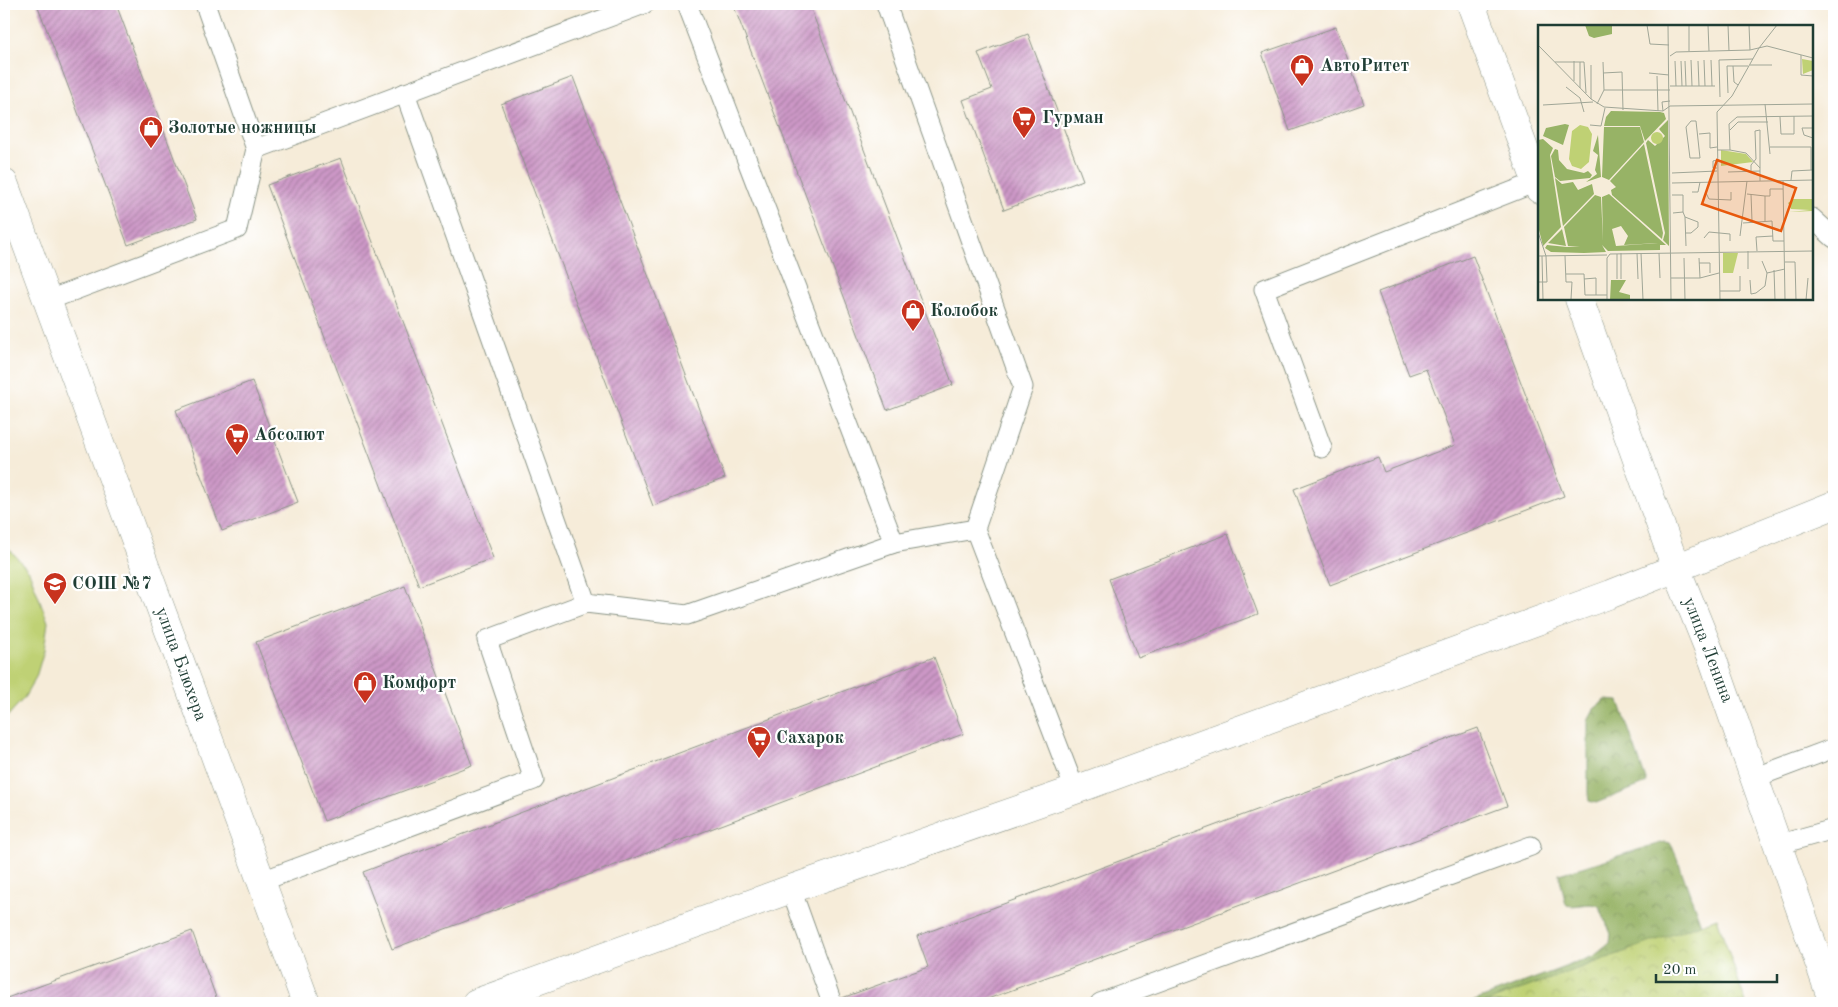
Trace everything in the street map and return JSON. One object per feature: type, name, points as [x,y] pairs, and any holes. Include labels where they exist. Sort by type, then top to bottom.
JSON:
[{"type":"street","points":[[1471,4],[1538,184]]},
{"type":"street","name":"улица Блюхера","points":[[4,183],[306,1003]]},
{"type":"street","name":"улица Ленина","points":[[1579,300],[1754,778],[1833,1003]]},
{"type":"street","points":[[476,1003],[791,889],[1075,790],[1584,604],[1834,506]]},
{"type":"lane","points":[[46,301],[237,230],[256,149],[205,4]]},
{"type":"lane","points":[[256,149],[644,4]]},
{"type":"lane","points":[[688,4],[894,544]]},
{"type":"lane","points":[[886,4],[1023,387],[975,529],[1075,790]]},
{"type":"lane","points":[[405,93],[586,602]]},
{"type":"lane","points":[[1322,448],[1264,289],[1538,184]]},
{"type":"lane","points":[[1813,219],[1834,238]]},
{"type":"lane","points":[[262,881],[534,780],[487,640],[586,602],[687,615],[894,544],[975,529]]},
{"type":"lane","points":[[1754,778],[1834,748]]},
{"type":"lane","points":[[1777,845],[1834,829]]},
{"type":"lane","points":[[1100,1003],[1531,846]]},
{"type":"lane","points":[[791,889],[832,1003]]},
{"type":"green space","points":[[4,543],[29,571],[48,622],[44,650],[36,677],[24,698],[4,720]]},
{"type":"green space","points":[[1605,700],[1619,701],[1647,783],[1596,803],[1589,801],[1588,793],[1588,720],[1594,709]]},
{"type":"green space","points":[[1664,842],[1670,843],[1674,850],[1707,941],[1690,1003],[1469,1003],[1594,956],[1610,943],[1611,934],[1599,906],[1591,904],[1566,905],[1559,874]]},
{"type":"green space","points":[[1717,918],[1746,1003],[1484,1003]]},
{"type":"building","points":[[37,4],[116,4],[197,219],[128,245]]},
{"type":"building","points":[[733,4],[809,4],[953,385],[887,410]]},
{"type":"building","points":[[1336,27],[1364,104],[1290,131],[1262,53]]},
{"type":"building","points":[[1028,34],[1083,180],[1004,210],[963,100],[992,89],[978,53]]},
{"type":"building","points":[[573,77],[725,478],[653,506],[501,104]]},
{"type":"building","points":[[341,158],[493,558],[419,586],[267,185]]},
{"type":"building","points":[[1473,256],[1564,496],[1330,585],[1294,489],[1378,457],[1384,472],[1455,445],[1426,369],[1409,375],[1378,292]]},
{"type":"building","name":"Абсолют","points":[[252,381],[298,502],[222,531],[176,410]]},
{"type":"building","points":[[1228,534],[1258,614],[1138,658],[1109,579]]},
{"type":"building","name":"Комфорт","points":[[405,586],[472,765],[324,821],[256,642]]},
{"type":"building","points":[[934,657],[963,734],[392,949],[363,872]]},
{"type":"building","points":[[1478,728],[1507,806],[977,1003],[843,1003],[842,998],[928,967],[917,936]]},
{"type":"building","points":[[192,931],[218,1003],[4,1003],[4,999]]},
{"type":"place","name":"АвтоРитет","points":[[1302,87]]},
{"type":"place","name":"Гурман","points":[[1024,139]]},
{"type":"place","name":"Золотые ножницы","points":[[151,149]]},
{"type":"place","name":"Колобок","points":[[913,332]]},
{"type":"place","name":"Абсолют","points":[[237,456]]},
{"type":"place","name":"СОШ №7","points":[[55,605]]},
{"type":"place","name":"Комфорт","points":[[365,704]]},
{"type":"place","name":"Сахарок","points":[[759,759]]}]
